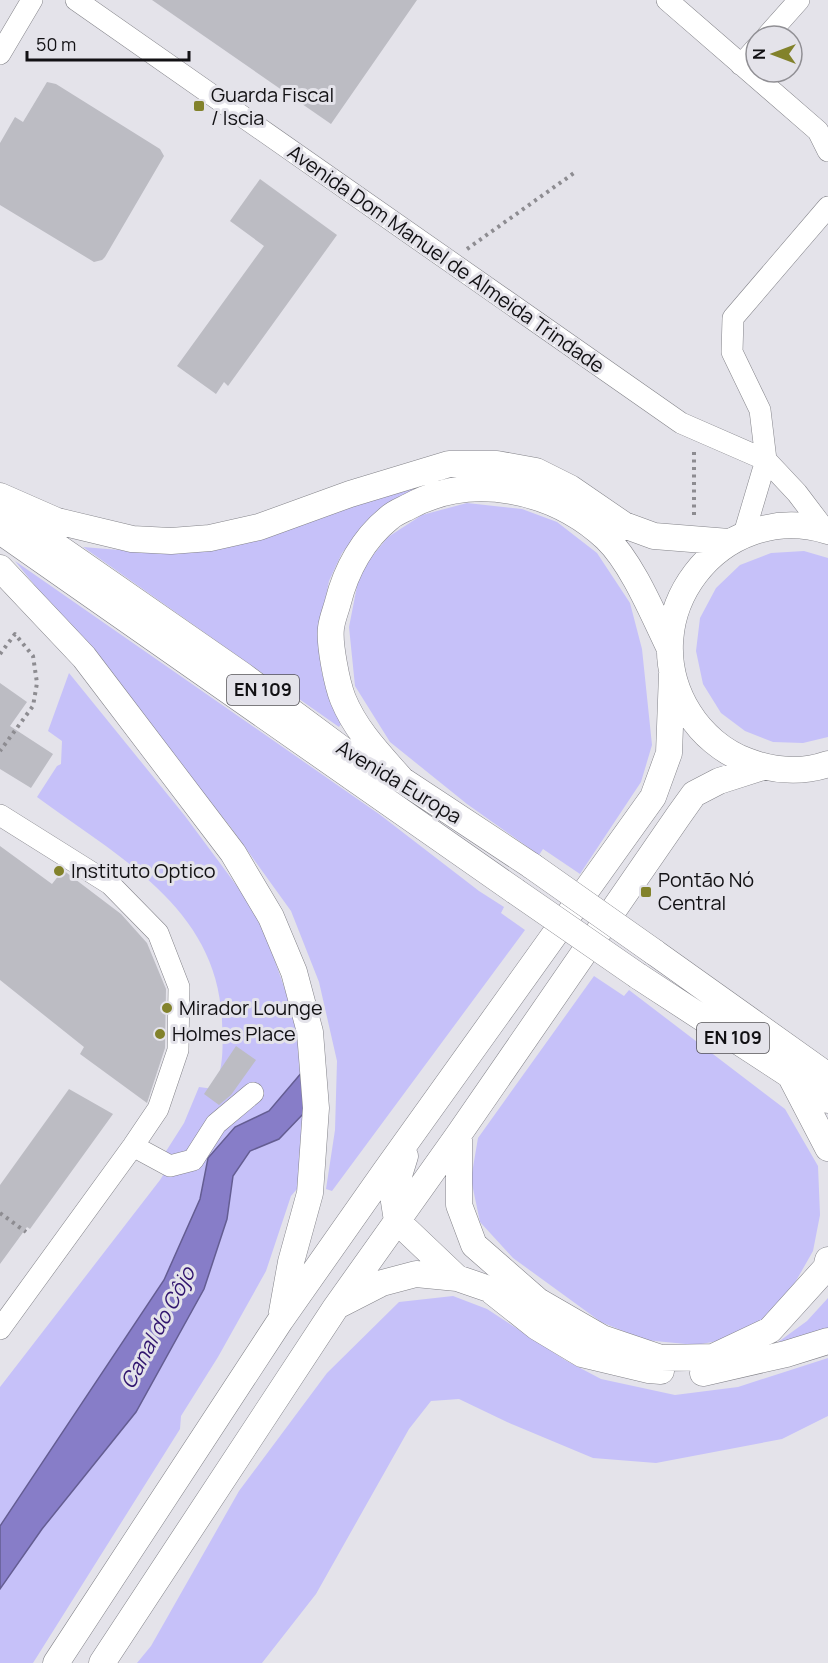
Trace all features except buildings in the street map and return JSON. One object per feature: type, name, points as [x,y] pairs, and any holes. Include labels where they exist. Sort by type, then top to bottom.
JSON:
[{"type":"main road","points":[[0,496],[57,521],[132,539],[210,538],[259,527],[350,494],[449,464],[496,464],[536,471],[570,488],[624,525],[654,536],[736,538]]},
{"type":"main road","points":[[402,780],[365,737],[343,699],[334,668],[331,630],[343,582],[362,546],[389,517],[427,497],[469,487],[514,490],[553,504],[581,519],[606,538],[625,563],[669,647]]},
{"type":"main road","name":"Avenida Europa","points":[[0,506],[242,675],[343,750],[402,780],[532,866],[828,1076]]},
{"type":"main road","points":[[56,1663],[280,1321],[653,797],[669,753],[672,674],[669,647],[672,620],[682,594],[696,571],[716,551],[736,538],[767,527],[796,525],[827,530]]},
{"type":"main road","name":"Avenida Europa","points":[[0,531],[638,976],[828,1100]]},
{"type":"main road","points":[[0,568],[84,657],[233,853],[271,917],[294,972],[310,1032],[316,1108],[310,1193],[291,1262],[280,1321]]},
{"type":"main road","points":[[672,674],[681,700],[696,724],[714,743],[737,758],[763,767],[790,770],[818,768],[828,764]]},
{"type":"main road","points":[[102,1663],[336,1307],[459,1134],[694,794],[719,781],[763,767]]},
{"type":"main road","points":[[790,1074],[828,1148]]},
{"type":"main road","points":[[459,1134],[459,1205],[474,1245],[538,1301],[602,1338],[661,1358],[713,1357],[770,1330],[826,1268],[828,1260]]},
{"type":"main road","points":[[412,1136],[393,1195],[397,1221],[457,1278]]},
{"type":"main road","points":[[336,1307],[382,1283],[416,1274],[457,1278],[489,1288],[537,1327],[582,1354],[649,1371],[708,1373],[828,1341]]},
{"type":"street","points":[[0,54],[32,0]]},
{"type":"street","name":"Avenida Dom Manuel de Almeida Trindade","points":[[76,0],[681,423],[766,460],[827,530]]},
{"type":"street","points":[[667,0],[818,131],[828,151]]},
{"type":"street","points":[[778,24],[799,0]]},
{"type":"street","points":[[741,65],[744,62]]},
{"type":"street","points":[[736,538],[766,460],[760,410],[732,352],[733,318],[828,207]]},
{"type":"street","points":[[0,815],[110,884],[158,933],[179,987],[178,1050],[158,1109],[0,1329]]},
{"type":"street","points":[[133,1146],[170,1166],[193,1160],[216,1124],[253,1093]]},
{"type":"path","points":[[451,261],[574,173]]},
{"type":"path","points":[[694,445],[694,523]]},
{"type":"path","points":[[0,654],[15,634],[33,656],[37,682],[33,706],[0,752]]},
{"type":"path","points":[[0,1213],[26,1232]]},
{"type":"shaded area","points":[[460,477],[420,490],[362,529],[342,553],[329,581],[318,639],[322,674],[341,724],[339,727],[83,547],[168,554],[222,546],[413,485]]},
{"type":"shaded area","points":[[467,503],[522,509],[557,522],[597,553],[630,603],[642,649],[652,745],[641,782],[580,874],[543,849],[539,855],[467,804],[390,742],[355,686],[349,627],[360,571],[388,537],[422,515]]},
{"type":"shaded area","points":[[804,551],[828,558],[828,737],[803,743],[773,742],[745,731],[721,713],[703,684],[696,651],[700,618],[716,588],[740,565],[771,553]]},
{"type":"shaded area","points":[[15,561],[379,814],[479,891],[504,907],[501,913],[525,930],[332,1191],[326,1189],[335,1130],[337,1061],[319,982],[291,911],[229,825]]},
{"type":"shaded area","points":[[69,673],[185,816],[251,905],[266,935],[300,1033],[306,1126],[302,1183],[291,1196],[266,1271],[218,1357],[181,1416],[180,1429],[33,1663],[0,1663],[0,1387],[160,1180],[171,1163],[163,1156],[184,1123],[199,1087],[214,1089],[220,1073],[222,1056],[222,1021],[216,981],[203,947],[183,916],[130,864],[37,797],[57,766],[61,764],[62,741],[48,731]]},
{"type":"shaded area","points":[[594,976],[624,996],[629,990],[785,1109],[818,1166],[820,1215],[813,1251],[792,1288],[764,1319],[734,1338],[696,1345],[645,1340],[601,1322],[513,1258],[480,1222],[471,1179],[478,1138]]},
{"type":"shaded area","points":[[453,1296],[487,1309],[565,1360],[601,1379],[675,1395],[738,1387],[828,1358],[828,1416],[782,1439],[656,1463],[593,1458],[459,1399],[431,1401],[409,1429],[316,1594],[262,1663],[137,1663],[151,1646],[239,1491],[327,1373],[399,1302]]},
{"type":"shaded area","points":[[828,1298],[828,1333],[770,1348],[807,1321]]},
{"type":"water","name":"Canal do Côjo","points":[[303,1071],[305,1112],[279,1139],[250,1151],[233,1176],[227,1219],[204,1289],[136,1412],[42,1529],[0,1589],[0,1526],[164,1280],[200,1199],[208,1158],[235,1127],[269,1111]]},
{"type":"place","name":"Guarda Fiscal / Iscia","points":[[199,106]]},
{"type":"place","name":"Instituto Optico","points":[[59,871]]},
{"type":"place","name":"Pontão Nó Central","points":[[646,892]]},
{"type":"place","name":"Mirador Lounge","points":[[167,1008]]},
{"type":"place","name":"Holmes Place","points":[[160,1034]]}]
